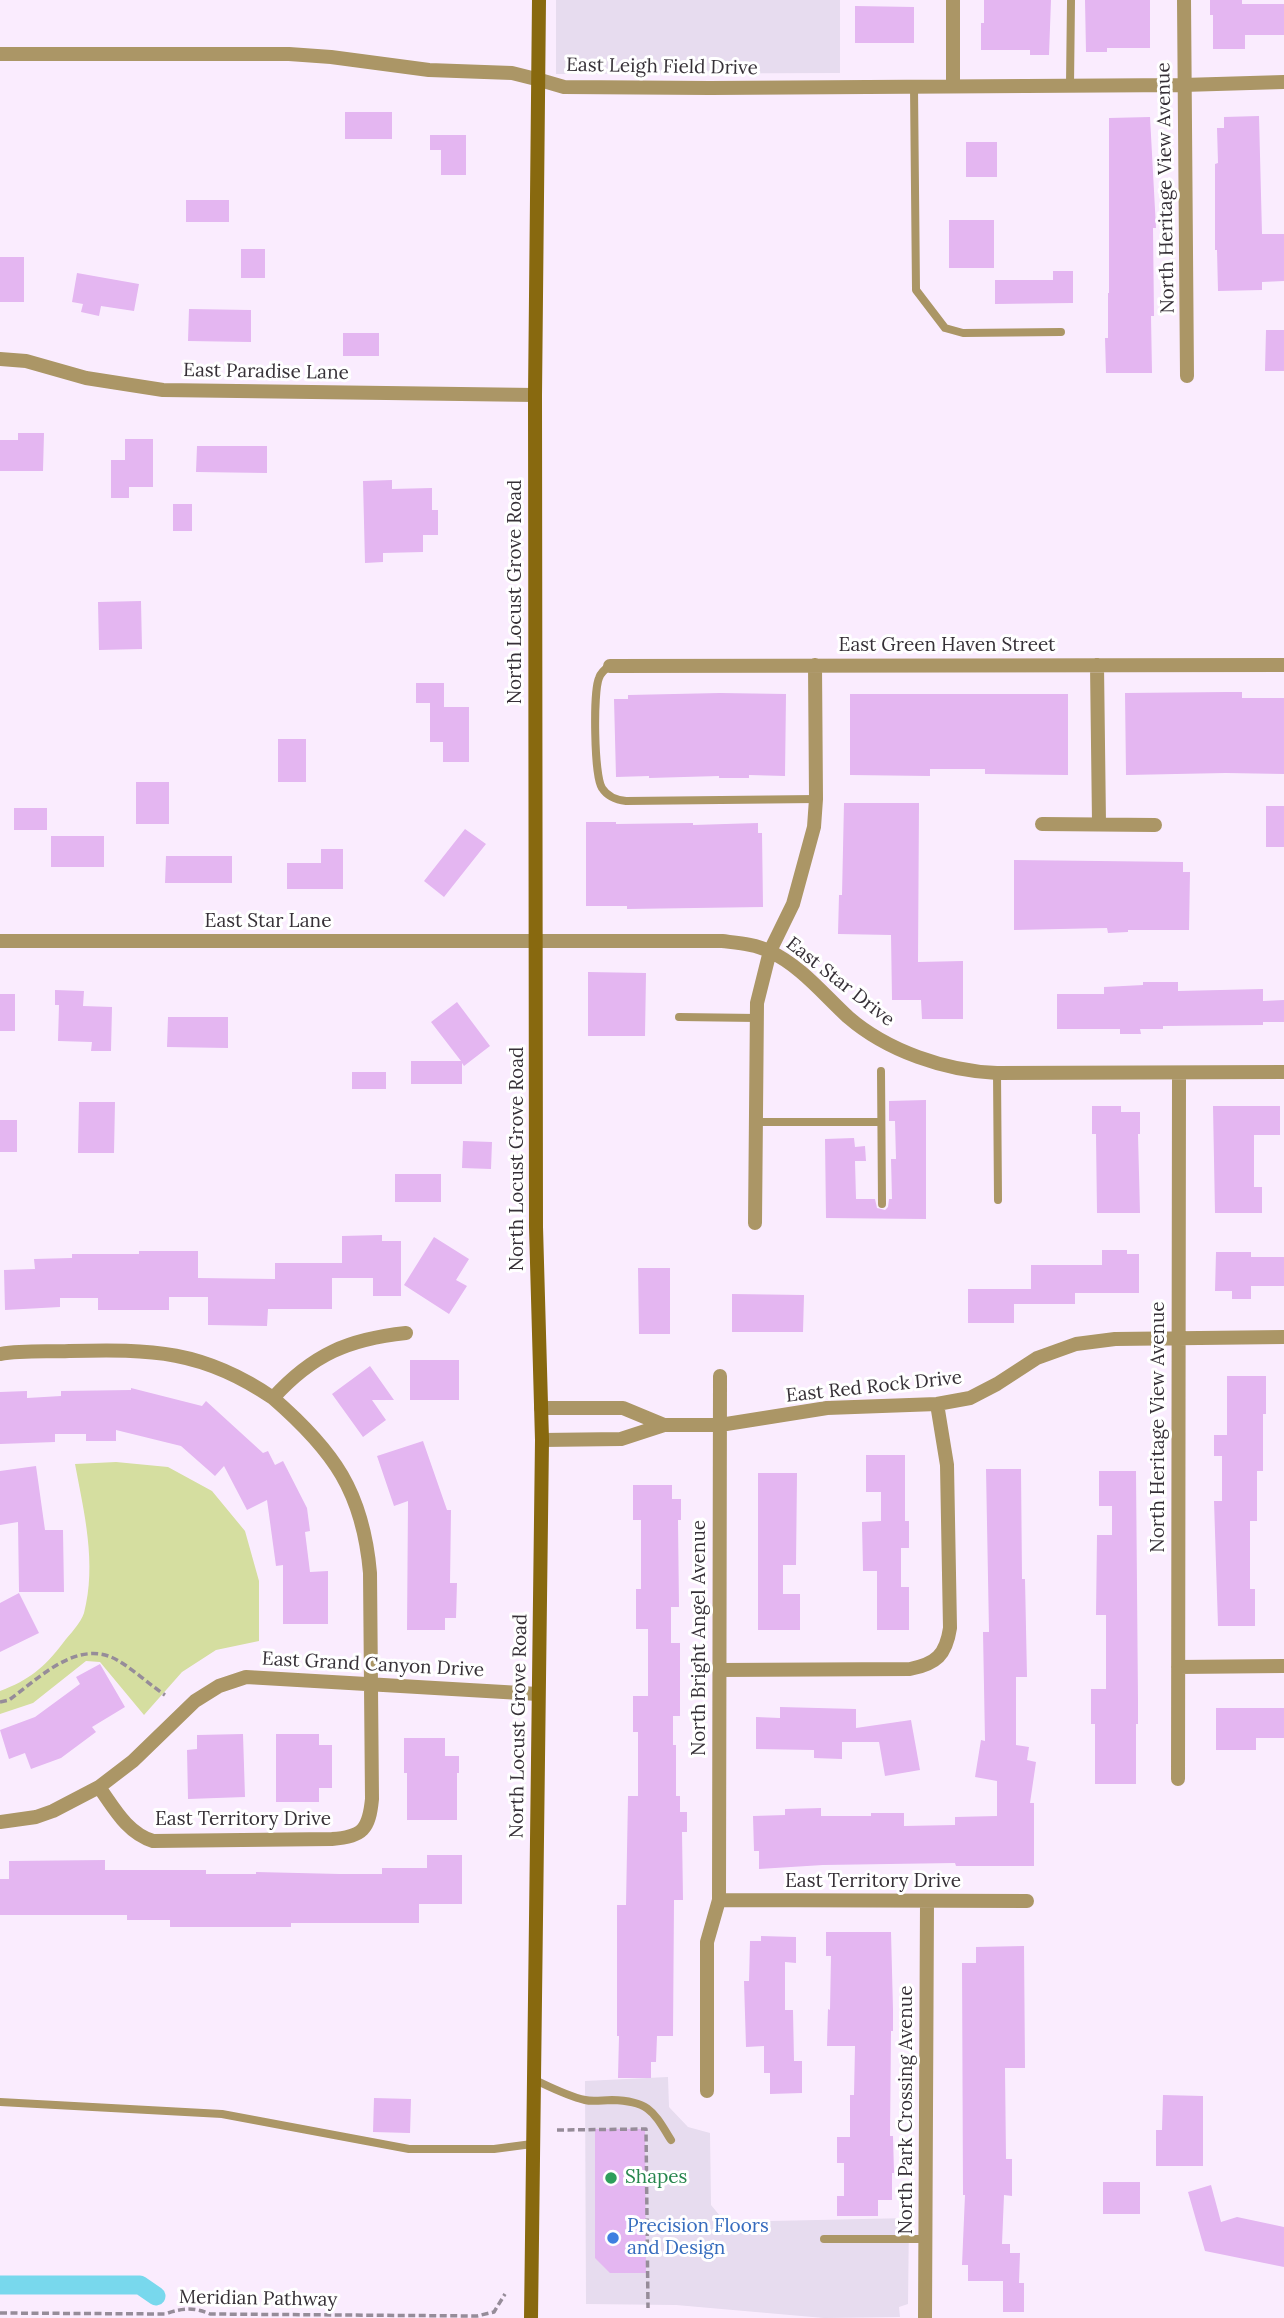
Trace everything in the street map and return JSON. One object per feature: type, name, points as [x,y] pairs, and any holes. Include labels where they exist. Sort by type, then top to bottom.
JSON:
[{"type":"main road","name":"North Locust Grove Road","points":[[531,2318],[542,1440],[536,1227],[535,395],[539,0]]},
{"type":"street","points":[[953,0],[953,86]]},
{"type":"street","name":"North Heritage View Avenue","points":[[1184,0],[1187,376]]},
{"type":"street","name":"East Leigh Field Drive","points":[[0,54],[289,54],[429,71],[512,73],[564,87],[914,87],[1284,82]]},
{"type":"street","name":"East Paradise Lane","points":[[0,359],[26,361],[86,378],[163,390],[535,395]]},
{"type":"street","points":[[755,1223],[757,1003],[770,951],[793,904],[814,827],[816,665]]},
{"type":"street","points":[[1097,665],[1099,823]]},
{"type":"street","name":"East Green Haven Street","points":[[610,666],[1284,665]]},
{"type":"street","points":[[1042,824],[1155,825]]},
{"type":"street","name":"East Star Lane","points":[[0,941],[537,941]]},
{"type":"street","name":"East Star Drive","points":[[537,941],[722,941],[748,944],[770,951],[806,976],[850,1018],[885,1042],[955,1068],[997,1073],[1284,1072]]},
{"type":"street","name":"North Heritage View Avenue","points":[[1178,1780],[1179,1074]]},
{"type":"street","points":[[273,1398],[292,1376],[349,1343],[376,1336],[406,1333]]},
{"type":"street","name":"East Red Rock Drive","points":[[542,1440],[621,1439],[664,1425],[720,1425],[827,1408],[937,1404],[970,1398],[1037,1358],[1076,1344],[1115,1339],[1284,1337]]},
{"type":"street","points":[[0,1354],[100,1350],[165,1353],[196,1359],[229,1371],[273,1398],[302,1423],[332,1457],[347,1483],[368,1543],[370,1684]]},
{"type":"street","name":"North Bright Angel Avenue","points":[[706,2091],[708,1942],[719,1900],[720,1376]]},
{"type":"street","points":[[719,1670],[910,1669],[933,1661],[942,1653],[948,1644],[950,1628],[948,1494],[947,1465],[937,1404]]},
{"type":"street","name":"East Red Rock Drive","points":[[541,1408],[623,1408],[664,1425]]},
{"type":"street","points":[[1178,1667],[1284,1666]]},
{"type":"street","name":"East Grand Canyon Drive","points":[[0,1822],[54,1811],[99,1787],[133,1761],[195,1701],[219,1686],[246,1677],[538,1694]]},
{"type":"street","name":"East Territory Drive","points":[[99,1787],[127,1826],[153,1841],[341,1839],[359,1834],[366,1828],[372,1799],[370,1684]]},
{"type":"street","name":"East Territory Drive","points":[[719,1900],[1027,1901]]},
{"type":"street","name":"North Park Crossing Avenue","points":[[925,2318],[927,1902]]},
{"type":"lane","points":[[1070,85],[1071,0]]},
{"type":"lane","points":[[914,87],[916,290],[944,328],[963,333],[1062,332]]},
{"type":"lane","points":[[610,666],[602,671],[597,685],[596,770],[601,786],[611,796],[625,801],[816,799]]},
{"type":"lane","points":[[679,1017],[757,1018]]},
{"type":"lane","points":[[881,1071],[882,1203]]},
{"type":"lane","points":[[997,1073],[998,1200]]},
{"type":"lane","points":[[756,1122],[881,1122]]},
{"type":"lane","points":[[533,2079],[565,2094],[587,2100],[644,2104],[657,2117],[671,2140]]},
{"type":"lane","points":[[0,2102],[222,2114],[409,2149],[494,2149],[532,2144]]},
{"type":"lane","points":[[824,2239],[925,2239]]},
{"type":"path","points":[[0,1702],[9,1700],[71,1657],[90,1653],[112,1657],[165,1695]]},
{"type":"path","points":[[558,2130],[646,2129],[648,2308]]},
{"type":"path","name":"Meridian Pathway","points":[[0,2313],[165,2314],[180,2308],[197,2308],[210,2314],[477,2316],[494,2314],[505,2294]]},
{"type":"shaded area","points":[[556,0],[840,0],[840,73],[556,74]]},
{"type":"shaded area","points":[[668,2077],[669,2107],[688,2127],[710,2133],[711,2205],[725,2222],[909,2218],[908,2304],[899,2307],[900,2317],[824,2318],[676,2305],[586,2304],[585,2081]]},
{"type":"green space","points":[[116,1462],[168,1467],[212,1491],[245,1531],[259,1581],[259,1641],[216,1650],[182,1672],[144,1715],[100,1662],[86,1661],[33,1703],[0,1714],[0,1691],[28,1678],[42,1666],[75,1629],[84,1613],[88,1594],[89,1557],[75,1464]]},
{"type":"building","points":[[984,0],[1051,0],[1049,55],[1030,55],[1030,50],[981,50]]},
{"type":"building","points":[[1085,0],[1150,0],[1150,48],[1107,48],[1107,52],[1086,52]]},
{"type":"building","points":[[1210,0],[1242,0],[1242,4],[1284,4],[1284,35],[1245,35],[1245,49],[1213,49]]},
{"type":"building","points":[[855,6],[914,7],[914,43],[855,43]]},
{"type":"building","points":[[345,112],[392,112],[392,139],[345,139]]},
{"type":"building","points":[[1259,116],[1262,234],[1284,234],[1284,281],[1262,282],[1262,290],[1218,291],[1215,250],[1217,128],[1224,128],[1224,117]]},
{"type":"building","points":[[1150,117],[1156,228],[1153,228],[1152,373],[1106,373],[1109,118]]},
{"type":"building","points":[[430,135],[466,135],[466,175],[441,175],[441,150],[430,150]]},
{"type":"building","points":[[966,142],[997,142],[997,177],[966,177]]},
{"type":"building","points":[[186,200],[229,200],[229,222],[186,222]]},
{"type":"building","points":[[949,220],[994,220],[994,268],[949,268]]},
{"type":"building","points":[[241,249],[265,249],[265,278],[241,278]]},
{"type":"building","points":[[0,257],[24,257],[24,302],[0,302]]},
{"type":"building","points":[[1053,271],[1073,271],[1073,303],[995,304],[995,280],[1053,280]]},
{"type":"building","points":[[77,273],[139,284],[134,311],[101,306],[99,316],[81,312],[83,304],[72,302]]},
{"type":"building","points":[[189,309],[251,310],[251,342],[188,341]]},
{"type":"building","points":[[1266,330],[1284,330],[1284,371],[1265,371]]},
{"type":"building","points":[[343,333],[379,333],[379,356],[343,356]]},
{"type":"building","points":[[18,433],[44,433],[43,471],[0,471],[0,440],[18,440]]},
{"type":"building","points":[[125,439],[153,439],[153,487],[129,487],[129,498],[111,498],[111,460],[125,460]]},
{"type":"building","points":[[197,446],[267,446],[267,473],[196,472]]},
{"type":"building","points":[[392,480],[392,489],[432,488],[432,510],[438,510],[438,535],[423,535],[423,552],[383,553],[383,562],[365,563],[363,481]]},
{"type":"building","points":[[173,504],[192,504],[192,531],[173,531]]},
{"type":"building","points":[[141,601],[142,649],[99,650],[98,602]]},
{"type":"building","points":[[416,683],[444,683],[444,707],[469,707],[469,762],[443,762],[443,742],[430,742],[430,703],[416,703]]},
{"type":"building","points":[[1242,692],[1242,698],[1284,698],[1284,774],[1126,775],[1125,693]]},
{"type":"building","points":[[786,694],[785,776],[616,777],[614,699],[628,699],[628,695]]},
{"type":"building","points":[[850,694],[1068,694],[1068,775],[985,774],[985,769],[930,769],[930,776],[850,775]]},
{"type":"building","points":[[278,739],[306,739],[306,782],[278,782]]},
{"type":"building","points":[[136,782],[169,782],[169,824],[136,824]]},
{"type":"building","points":[[844,803],[919,803],[918,962],[963,961],[963,1019],[922,1019],[921,1000],[892,1000],[891,935],[838,934],[839,895],[842,895]]},
{"type":"building","points":[[1266,806],[1284,806],[1284,847],[1266,847]]},
{"type":"building","points":[[14,808],[47,808],[47,830],[14,830]]},
{"type":"building","points":[[586,822],[693,825],[758,823],[758,833],[762,833],[763,907],[627,909],[627,906],[586,906]]},
{"type":"building","points":[[465,829],[486,844],[444,897],[424,881]]},
{"type":"building","points":[[51,836],[104,836],[104,867],[51,867]]},
{"type":"building","points":[[321,849],[343,849],[343,889],[287,889],[287,863],[321,863]]},
{"type":"building","points":[[166,856],[232,856],[232,883],[165,883]]},
{"type":"building","points":[[1014,860],[1183,862],[1183,872],[1190,872],[1189,930],[1128,930],[1108,933],[1107,928],[1014,930]]},
{"type":"building","points":[[588,972],[646,973],[645,1036],[588,1036]]},
{"type":"building","points":[[1143,982],[1178,982],[1178,991],[1263,989],[1263,1001],[1284,1000],[1284,1022],[1263,1022],[1263,1025],[1163,1026],[1163,1029],[1140,1029],[1141,1034],[1120,1034],[1120,1029],[1057,1029],[1057,994],[1104,994],[1104,987],[1143,985]]},
{"type":"building","points":[[55,990],[84,991],[83,1006],[112,1007],[111,1051],[91,1051],[92,1042],[58,1041],[59,1005],[55,1005]]},
{"type":"building","points":[[0,994],[15,994],[15,1031],[0,1031]]},
{"type":"building","points":[[457,1002],[490,1046],[464,1066],[462,1063],[462,1084],[411,1084],[411,1061],[461,1061],[431,1022]]},
{"type":"building","points":[[168,1017],[228,1017],[228,1048],[167,1047]]},
{"type":"building","points":[[352,1072],[386,1072],[386,1089],[352,1089]]},
{"type":"building","points":[[926,1100],[926,1219],[826,1218],[825,1139],[854,1138],[855,1147],[865,1146],[866,1161],[855,1161],[856,1199],[875,1199],[877,1208],[885,1210],[889,1199],[892,1199],[891,1159],[896,1159],[895,1121],[889,1121],[889,1101]]},
{"type":"building","points":[[79,1102],[115,1102],[114,1153],[78,1153]]},
{"type":"building","points":[[1092,1106],[1121,1106],[1121,1112],[1140,1112],[1140,1213],[1097,1213],[1096,1134],[1092,1134]]},
{"type":"building","points":[[1213,1106],[1280,1106],[1280,1135],[1254,1135],[1254,1187],[1262,1187],[1262,1213],[1215,1213]]},
{"type":"building","points":[[0,1120],[17,1120],[17,1152],[0,1152]]},
{"type":"building","points":[[463,1141],[492,1142],[491,1169],[462,1168]]},
{"type":"building","points":[[395,1174],[441,1174],[441,1202],[395,1202]]},
{"type":"building","points":[[382,1235],[382,1241],[401,1241],[401,1296],[373,1296],[373,1278],[332,1278],[332,1309],[268,1309],[267,1326],[208,1325],[208,1297],[169,1297],[169,1310],[98,1310],[98,1298],[60,1298],[60,1307],[5,1310],[4,1270],[35,1269],[34,1259],[72,1258],[72,1254],[198,1251],[198,1278],[275,1279],[275,1263],[342,1263],[342,1236]]},
{"type":"building","points":[[434,1237],[469,1259],[456,1280],[467,1286],[449,1314],[404,1285]]},
{"type":"building","points":[[1102,1250],[1127,1250],[1127,1254],[1139,1254],[1139,1293],[1075,1293],[1075,1304],[1014,1304],[1014,1323],[968,1323],[968,1289],[1031,1289],[1031,1265],[1102,1265]]},
{"type":"building","points":[[1216,1252],[1251,1252],[1251,1257],[1284,1257],[1284,1286],[1251,1286],[1251,1299],[1232,1299],[1232,1291],[1215,1291]]},
{"type":"building","points":[[638,1268],[670,1268],[670,1334],[639,1334]]},
{"type":"building","points":[[732,1294],[804,1295],[803,1332],[732,1332]]},
{"type":"building","points":[[410,1360],[459,1360],[459,1400],[410,1400]]},
{"type":"building","points":[[370,1366],[394,1400],[372,1400],[386,1420],[363,1437],[332,1394]]},
{"type":"building","points":[[1227,1376],[1266,1376],[1263,1471],[1257,1471],[1257,1521],[1250,1521],[1250,1589],[1255,1589],[1255,1626],[1218,1626],[1214,1501],[1222,1501],[1222,1456],[1214,1456],[1214,1435],[1227,1435]]},
{"type":"building","points":[[131,1388],[202,1406],[206,1401],[263,1453],[268,1451],[275,1465],[283,1461],[307,1508],[310,1531],[305,1532],[310,1572],[328,1571],[328,1624],[283,1624],[283,1565],[276,1566],[267,1500],[247,1510],[224,1466],[215,1476],[181,1446],[116,1430],[116,1441],[86,1441],[86,1434],[55,1434],[55,1442],[0,1444],[0,1392],[27,1391],[27,1398],[61,1396],[61,1391]]},
{"type":"building","points":[[423,1441],[447,1510],[451,1510],[450,1583],[457,1583],[456,1618],[445,1618],[445,1630],[407,1630],[408,1501],[394,1506],[377,1456]]},
{"type":"building","points":[[866,1455],[905,1455],[905,1521],[909,1521],[909,1548],[901,1548],[901,1587],[909,1587],[909,1630],[877,1630],[877,1571],[863,1571],[862,1522],[881,1521],[881,1492],[866,1492]]},
{"type":"building","points":[[36,1466],[45,1530],[63,1530],[64,1592],[19,1592],[18,1522],[0,1525],[0,1471]]},
{"type":"building","points":[[986,1469],[1021,1469],[1022,1579],[1025,1579],[1027,1677],[1016,1677],[1016,1745],[1029,1747],[1027,1760],[1036,1762],[1030,1803],[1034,1803],[1034,1866],[956,1866],[955,1863],[759,1869],[759,1851],[754,1851],[753,1816],[785,1815],[785,1809],[821,1808],[821,1816],[904,1813],[904,1826],[955,1825],[955,1817],[997,1816],[997,1781],[975,1777],[981,1740],[985,1741],[983,1632],[989,1632]]},
{"type":"building","points":[[1099,1471],[1136,1471],[1136,1784],[1095,1784],[1095,1724],[1091,1724],[1091,1689],[1106,1689],[1106,1615],[1096,1615],[1097,1535],[1112,1535],[1112,1506],[1099,1506]]},
{"type":"building","points":[[758,1473],[797,1473],[796,1565],[783,1565],[783,1594],[800,1594],[800,1630],[758,1630]]},
{"type":"building","points":[[633,1485],[672,1485],[672,1499],[681,1499],[681,1520],[678,1520],[679,1607],[671,1607],[671,1643],[680,1643],[680,1716],[673,1716],[673,1745],[676,1745],[676,1796],[680,1796],[680,1812],[687,1812],[687,1832],[682,1832],[683,1900],[674,1900],[673,2036],[657,2036],[656,2062],[651,2062],[651,2078],[618,2078],[617,1905],[626,1905],[628,1796],[638,1796],[638,1732],[633,1732],[633,1696],[648,1696],[648,1629],[636,1629],[636,1589],[641,1589],[641,1520],[633,1520]]},
{"type":"building","points":[[19,1593],[39,1633],[0,1652],[0,1603]]},
{"type":"building","points":[[100,1664],[125,1707],[92,1727],[96,1732],[61,1758],[31,1769],[25,1753],[9,1759],[0,1730],[35,1717],[80,1684],[76,1677]]},
{"type":"building","points":[[780,1707],[856,1709],[856,1728],[911,1720],[920,1770],[885,1776],[879,1742],[842,1742],[842,1759],[814,1758],[814,1750],[756,1749],[756,1717],[780,1718]]},
{"type":"building","points":[[1216,1708],[1284,1708],[1284,1738],[1256,1738],[1256,1750],[1216,1750]]},
{"type":"building","points":[[243,1734],[245,1797],[188,1799],[187,1750],[197,1749],[197,1735]]},
{"type":"building","points":[[276,1734],[319,1734],[319,1745],[332,1745],[332,1788],[319,1788],[319,1802],[276,1802]]},
{"type":"building","points":[[404,1738],[445,1738],[445,1756],[459,1756],[457,1820],[407,1820]]},
{"type":"building","points":[[427,1855],[462,1855],[462,1904],[419,1904],[419,1923],[170,1927],[170,1920],[127,1920],[127,1915],[0,1915],[0,1879],[9,1879],[9,1861],[105,1860],[105,1870],[206,1870],[206,1874],[382,1874],[382,1868],[427,1868]]},
{"type":"building","points":[[826,1932],[891,1932],[893,2031],[890,2136],[893,2136],[894,2173],[892,2200],[878,2200],[878,2216],[837,2216],[837,2196],[844,2196],[844,2163],[837,2163],[837,2137],[850,2137],[850,2095],[854,2095],[855,2046],[827,2046],[831,1956],[826,1956]]},
{"type":"building","points":[[761,1936],[796,1937],[796,1963],[785,1962],[785,2010],[793,2010],[794,2061],[802,2061],[802,2093],[770,2094],[770,2073],[764,2073],[764,2046],[746,2047],[744,1981],[749,1981],[750,1941],[761,1941]]},
{"type":"building","points":[[1024,1946],[1025,2068],[1005,2068],[1006,2159],[1012,2159],[1012,2196],[1004,2195],[1002,2244],[1010,2244],[1010,2253],[1020,2253],[1019,2283],[1024,2283],[1024,2312],[1003,2312],[1003,2281],[968,2281],[968,2265],[962,2265],[965,2195],[962,1963],[976,1963],[976,1947]]},
{"type":"building","points":[[1163,2095],[1203,2096],[1203,2166],[1156,2166],[1156,2130],[1162,2130]]},
{"type":"building","points":[[374,2098],[411,2099],[410,2133],[373,2132]]},
{"type":"building","points":[[595,2129],[645,2129],[646,2273],[610,2273],[595,2258]]},
{"type":"building","points":[[1103,2182],[1140,2182],[1140,2214],[1103,2214]]},
{"type":"building","points":[[1211,2185],[1221,2222],[1237,2217],[1284,2227],[1284,2267],[1205,2251],[1188,2192]]},
{"type":"waterway","points":[[0,2285],[140,2285],[156,2296]]},
{"type":"place","name":"Shapes","points":[[611,2178]]},
{"type":"place","name":"Precision Floors and Design","points":[[613,2238]]}]
